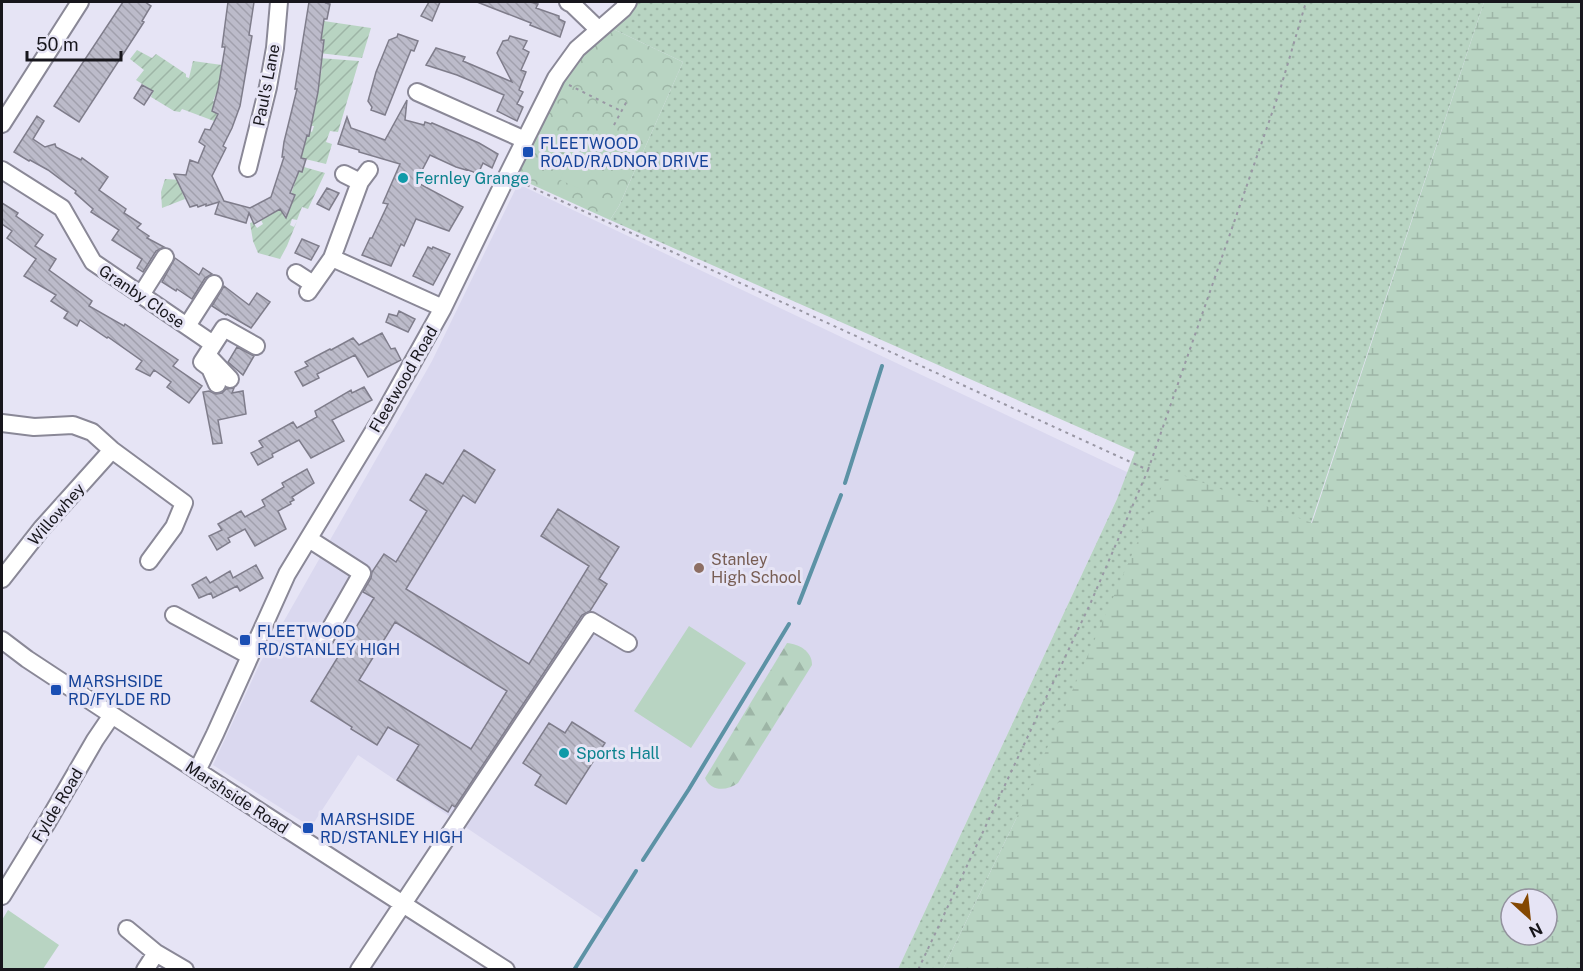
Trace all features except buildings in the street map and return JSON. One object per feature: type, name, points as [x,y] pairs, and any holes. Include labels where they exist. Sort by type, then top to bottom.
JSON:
[{"type":"street","points":[[2,124],[80,2]]},
{"type":"street","name":"Paul's Lane","points":[[248,168],[268,87],[279,2]]},
{"type":"street","points":[[568,2],[599,30]]},
{"type":"street","name":"Fleetwood Road","points":[[197,771],[287,574],[381,419],[443,308],[556,78],[577,49],[628,2]]},
{"type":"street","points":[[417,92],[525,140]]},
{"type":"street","name":"Granby Close","points":[[2,170],[62,208],[93,262],[188,326],[212,368],[224,328],[256,346]]},
{"type":"street","points":[[296,273],[311,288],[332,258],[364,176],[344,174]]},
{"type":"street","points":[[141,295],[165,256]]},
{"type":"street","points":[[332,258],[443,308]]},
{"type":"street","points":[[188,326],[214,284]]},
{"type":"street","points":[[2,423],[34,427],[73,425],[92,432],[112,450],[184,503],[174,527],[149,561]]},
{"type":"street","name":"Willowhey","points":[[2,579],[42,528],[112,450]]},
{"type":"street","points":[[309,539],[362,573],[325,638]]},
{"type":"street","points":[[174,615],[250,656]]},
{"type":"street","points":[[359,969],[591,621],[628,643]]},
{"type":"street","name":"Marshside Road","points":[[3,643],[402,904],[506,969]]},
{"type":"street","name":"Fylde Road","points":[[2,896],[112,715]]},
{"type":"street","points":[[127,929],[156,953],[185,969]]},
{"type":"street","points":[[144,969],[156,953]]},
{"type":"path","points":[[918,969],[1091,602],[1148,470],[1276,101],[1306,2]]},
{"type":"path","points":[[556,78],[621,111]]},
{"type":"path","points":[[615,125],[628,99]]},
{"type":"path","points":[[507,176],[1148,470]]},
{"type":"shaded area","name":"Stanley High School","points":[[518,184],[1129,473],[898,969],[576,969],[607,922],[358,755],[311,827],[213,765],[260,663],[432,361]]},
{"type":"green space","points":[[635,2],[1484,2],[1311,523],[1016,819],[943,969],[898,969],[1117,499],[1135,452],[610,220],[619,206],[683,62],[611,28]]},
{"type":"green space","points":[[1484,2],[1581,2],[1581,969],[943,969],[1016,819],[1169,470],[1312,523]]},
{"type":"green space","points":[[317,20],[371,28],[362,58],[319,53],[324,46],[324,41],[321,40],[323,25]]},
{"type":"green space","points":[[611,28],[683,62],[619,206],[610,220],[513,176],[561,82],[585,52]]},
{"type":"green space","points":[[137,50],[152,58],[156,54],[189,78],[193,61],[222,65],[222,95],[216,94],[213,101],[218,103],[213,106],[212,111],[218,114],[214,121],[182,109],[180,112],[174,111],[151,97],[153,91],[136,80],[144,70],[130,59]]},
{"type":"green space","points":[[319,58],[359,61],[338,132],[330,131],[326,142],[332,144],[326,164],[301,158],[307,135],[309,136],[314,126],[311,126],[312,123],[309,122],[319,87],[315,86],[317,74],[321,74],[322,64],[319,64]]},
{"type":"green space","points":[[580,135],[603,145],[583,190],[560,180]]},
{"type":"green space","points":[[304,167],[325,173],[308,209],[302,207],[297,220],[292,219],[290,225],[294,227],[297,221],[280,259],[258,253],[250,223],[253,222],[257,228],[263,224],[261,220],[293,200],[295,195],[291,194],[299,171],[302,172]]},
{"type":"green space","points":[[184,175],[208,175],[182,192],[185,199],[162,208],[161,192],[165,179],[182,180]]},
{"type":"green space","points":[[689,626],[746,663],[691,748],[634,711]]},
{"type":"green space","points":[[787,643],[804,649],[810,656],[812,665],[738,783],[724,789],[711,786],[705,778]]},
{"type":"green space","points":[[8,910],[59,945],[43,969],[2,969],[2,920]]},
{"type":"waterway","points":[[845,483],[882,366]]},
{"type":"waterway","points":[[799,603],[841,495]]},
{"type":"waterway","points":[[643,860],[789,624]]},
{"type":"waterway","points":[[574,970],[636,871]]},
{"type":"place","name":"FLEETWOOD ROAD/RADNOR DRIVE","points":[[528,152]]},
{"type":"place","name":"Fernley Grange","points":[[403,178]]},
{"type":"place","name":"Stanley High School","points":[[699,568]]},
{"type":"place","name":"FLEETWOOD RD/STANLEY HIGH","points":[[245,640]]},
{"type":"place","name":"MARSHSIDE RD/FYLDE RD","points":[[56,690]]},
{"type":"place","name":"Sports Hall","points":[[564,753]]},
{"type":"place","name":"MARSHSIDE RD/STANLEY HIGH","points":[[308,828]]}]
